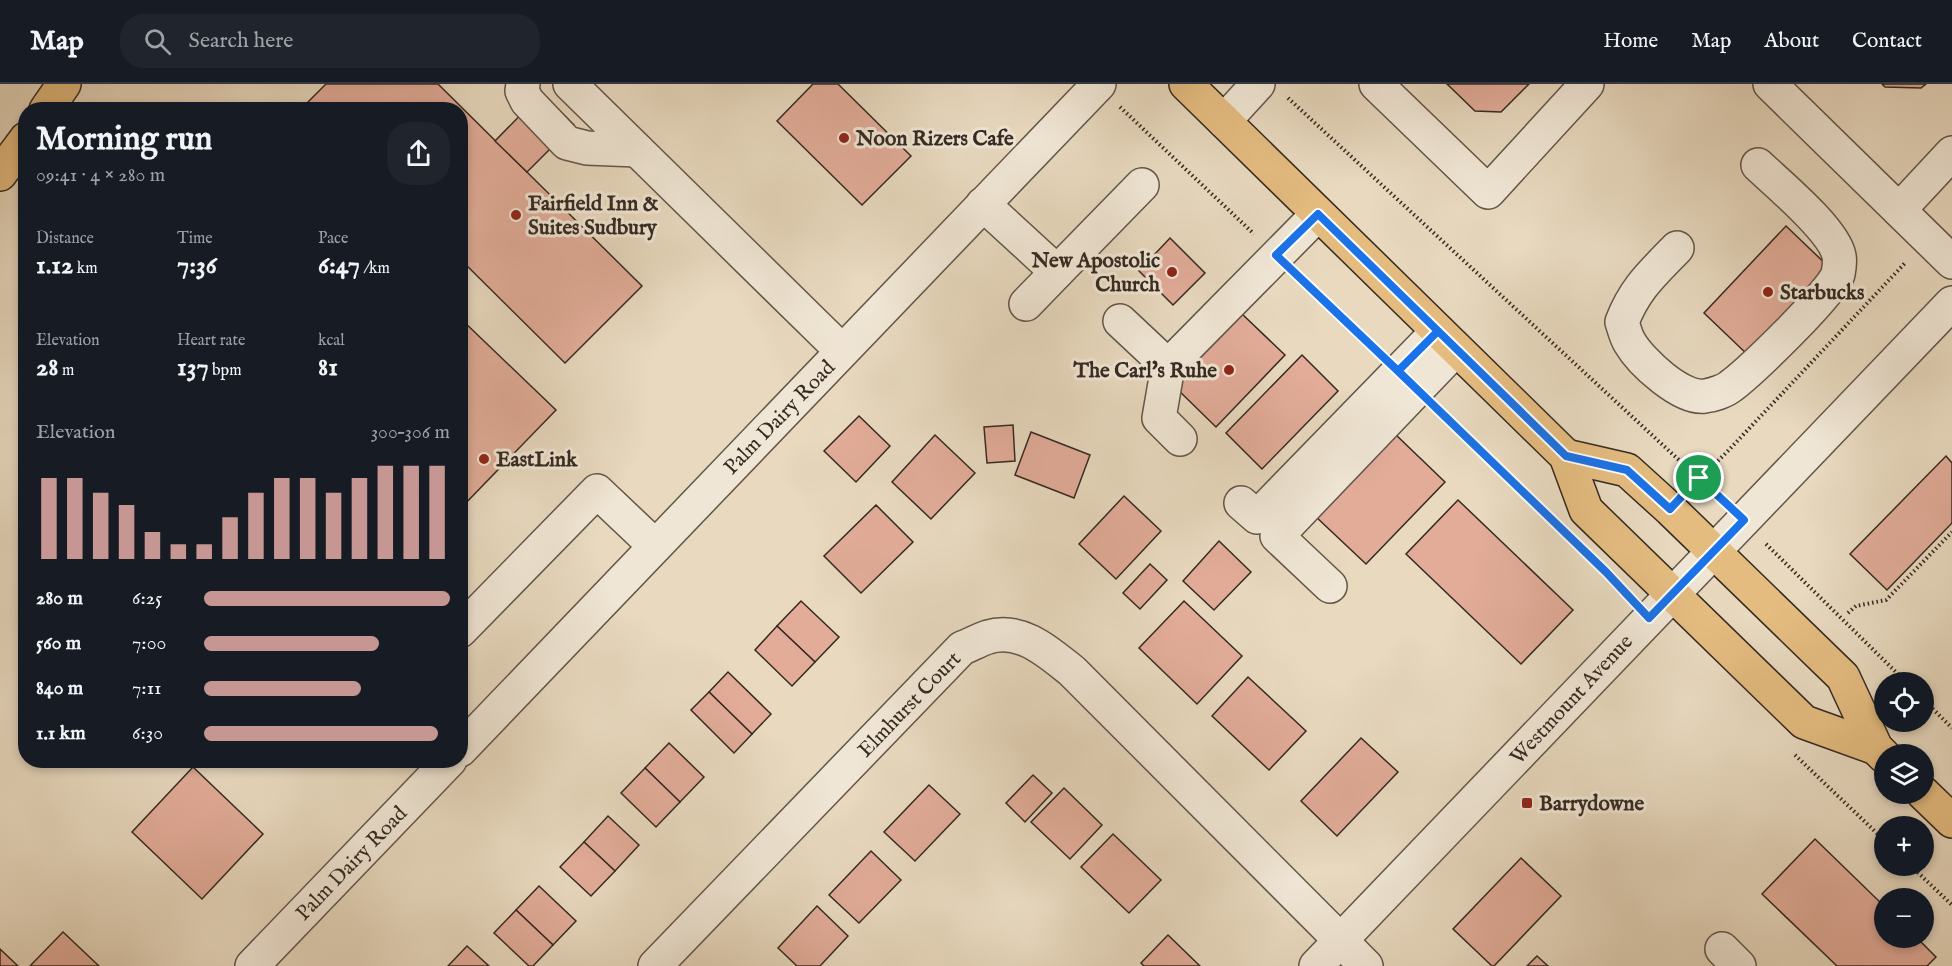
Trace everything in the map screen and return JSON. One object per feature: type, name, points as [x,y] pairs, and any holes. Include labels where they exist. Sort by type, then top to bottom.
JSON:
[{"type":"main road","points":[[52,102],[64,84]]},
{"type":"main road","points":[[1186,84],[1566,456],[1586,510],[1804,722],[1874,750]]},
{"type":"main road","points":[[0,174],[18,150]]},
{"type":"main road","points":[[1566,456],[1627,470],[1670,509],[1843,677],[1876,744]]},
{"type":"main road","points":[[1934,804],[1952,821]]},
{"type":"street","points":[[523,84],[522,91],[527,101],[567,143],[587,148],[637,150]]},
{"type":"street","points":[[570,84],[842,351]]},
{"type":"street","points":[[1376,84],[1488,192],[1587,84]]},
{"type":"street","points":[[1770,84],[1952,262]]},
{"type":"street","name":"Palm Dairy Road","points":[[468,742],[1098,85]]},
{"type":"street","points":[[1224,121],[1270,88]]},
{"type":"street","points":[[1899,210],[1952,153]]},
{"type":"street","points":[[1677,248],[1630,300],[1622,321],[1629,342],[1651,369],[1684,392],[1704,397],[1729,388],[1761,360],[1819,299],[1837,276],[1839,259],[1836,247],[1829,236],[1758,165]]},
{"type":"street","points":[[1026,304],[1142,185]]},
{"type":"street","points":[[983,204],[1057,272]]},
{"type":"street","points":[[1180,439],[1160,418],[1168,366],[1318,214]]},
{"type":"street","name":"Westmount Avenue","points":[[1316,966],[1952,303]]},
{"type":"street","points":[[1120,321],[1168,366]]},
{"type":"street","points":[[1241,503],[1257,517],[1407,381],[1447,340]]},
{"type":"street","points":[[1330,586],[1277,536],[1407,381]]},
{"type":"street","points":[[468,624],[597,491],[655,546]]},
{"type":"street","name":"Elmhurst Court","points":[[655,966],[962,648],[990,636],[1014,636],[1037,644],[1072,671],[1366,966]]},
{"type":"street","name":"Palm Dairy Road","points":[[252,966],[442,768]]},
{"type":"path","points":[[1098,85],[1555,522]]},
{"type":"path","points":[[1270,88],[1699,478],[1896,672]]},
{"type":"path","points":[[1670,509],[1928,239]]},
{"type":"path","points":[[1848,613],[1856,606],[1886,600],[1952,532]]},
{"type":"path","points":[[1934,710],[1952,728]]},
{"type":"path","points":[[1790,751],[1874,831]]},
{"type":"path","points":[[1922,876],[1952,904]]},
{"type":"building","name":"Fairfield Inn & Suites Sudbury","points":[[326,84],[438,84],[456,102],[308,102]]},
{"type":"building","name":"Noon Rizers Cafe","points":[[813,84],[838,84],[911,156],[862,205],[777,121]]},
{"type":"building","points":[[1447,84],[1529,84],[1501,112],[1475,111]]},
{"type":"building","points":[[1882,84],[1926,84],[1921,88],[1885,87]]},
{"type":"building","points":[[542,93],[574,125],[527,172],[495,141]]},
{"type":"building","name":"Fairfield Inn & Suites Sudbury","points":[[468,114],[642,286],[565,363],[468,267]]},
{"type":"building","name":"Starbucks","points":[[1786,226],[1833,271],[1750,357],[1704,313]]},
{"type":"building","name":"New Apostolic Church","points":[[1170,238],[1205,273],[1173,305],[1139,271]]},
{"type":"building","name":"The Carl's Ruhe","points":[[1241,313],[1285,355],[1216,427],[1173,385]]},
{"type":"building","name":"EastLink","points":[[468,326],[556,410],[468,501]]},
{"type":"building","points":[[1302,355],[1338,391],[1262,469],[1226,433]]},
{"type":"building","points":[[859,416],[890,446],[856,482],[824,451]]},
{"type":"building","points":[[1013,425],[1015,461],[987,463],[984,427]]},
{"type":"building","points":[[1031,432],[1090,455],[1074,498],[1015,475]]},
{"type":"building","points":[[1394,433],[1445,482],[1366,564],[1314,515]]},
{"type":"building","points":[[935,435],[975,473],[931,519],[892,482]]},
{"type":"building","points":[[1946,456],[1952,463],[1952,523],[1887,590],[1850,554]]},
{"type":"building","points":[[1124,496],[1161,531],[1116,579],[1079,544]]},
{"type":"building","points":[[1458,500],[1573,610],[1521,664],[1406,554]]},
{"type":"building","points":[[876,505],[913,542],[861,593],[824,556]]},
{"type":"building","points":[[1219,541],[1251,572],[1214,610],[1183,581]]},
{"type":"building","points":[[1150,564],[1167,580],[1140,609],[1123,593]]},
{"type":"building","points":[[801,601],[839,637],[815,662],[777,626]]},
{"type":"building","points":[[1184,601],[1242,656],[1197,704],[1139,648]]},
{"type":"building","points":[[777,626],[815,662],[792,686],[755,650]]},
{"type":"building","points":[[728,672],[771,714],[752,734],[709,692]]},
{"type":"building","points":[[1248,677],[1306,731],[1269,770],[1212,716]]},
{"type":"building","points":[[709,692],[752,734],[734,753],[691,710]]},
{"type":"building","points":[[1361,738],[1398,772],[1337,836],[1301,801]]},
{"type":"building","points":[[669,743],[704,777],[680,802],[645,768]]},
{"type":"building","points":[[194,768],[263,834],[202,899],[132,832]]},
{"type":"building","points":[[645,768],[680,802],[656,827],[621,793]]},
{"type":"building","points":[[1033,775],[1052,793],[1025,822],[1006,803]]},
{"type":"building","points":[[929,785],[960,814],[915,861],[884,832]]},
{"type":"building","points":[[1064,788],[1102,825],[1070,859],[1031,822]]},
{"type":"building","points":[[608,816],[639,845],[615,871],[584,842]]},
{"type":"building","points":[[1113,834],[1161,880],[1129,913],[1081,867]]},
{"type":"building","points":[[1815,839],[1874,896],[1874,948],[1927,948],[1936,957],[1927,966],[1837,966],[1762,894]]},
{"type":"building","points":[[584,842],[615,871],[591,896],[560,867]]},
{"type":"building","points":[[871,851],[901,880],[859,923],[829,895]]},
{"type":"building","points":[[1521,858],[1561,896],[1492,966],[1453,929]]},
{"type":"building","points":[[539,886],[576,921],[553,945],[516,910]]},
{"type":"building","points":[[817,906],[848,936],[820,966],[797,966],[778,948]]},
{"type":"building","points":[[516,910],[553,945],[533,966],[529,966],[494,933]]},
{"type":"building","points":[[63,932],[99,966],[30,966]]},
{"type":"building","points":[[1168,935],[1200,966],[1144,966],[1141,963]]},
{"type":"building","points":[[467,946],[489,966],[448,966]]},
{"type":"building","points":[[0,949],[18,966],[0,966]]},
{"type":"building","points":[[1537,956],[1548,966],[1527,966]]},
{"type":"place","name":"Noon Rizers Cafe","points":[[844,138]]},
{"type":"place","name":"Fairfield Inn & Suites Sudbury","points":[[516,215]]},
{"type":"place","name":"New Apostolic Church","points":[[1172,272]]},
{"type":"place","name":"Starbucks","points":[[1768,292]]},
{"type":"place","name":"The Carl's Ruhe","points":[[1229,370]]},
{"type":"place","name":"EastLink","points":[[484,459]]},
{"type":"place","name":"Barrydowne","points":[[1527,803]]},
{"type":"route","points":[[1699,478],[1670,509],[1627,470],[1566,456],[1438,331],[1398,371],[1276,255],[1318,214],[1438,331],[1398,371],[1606,572],[1649,618],[1744,520],[1699,478]]}]
